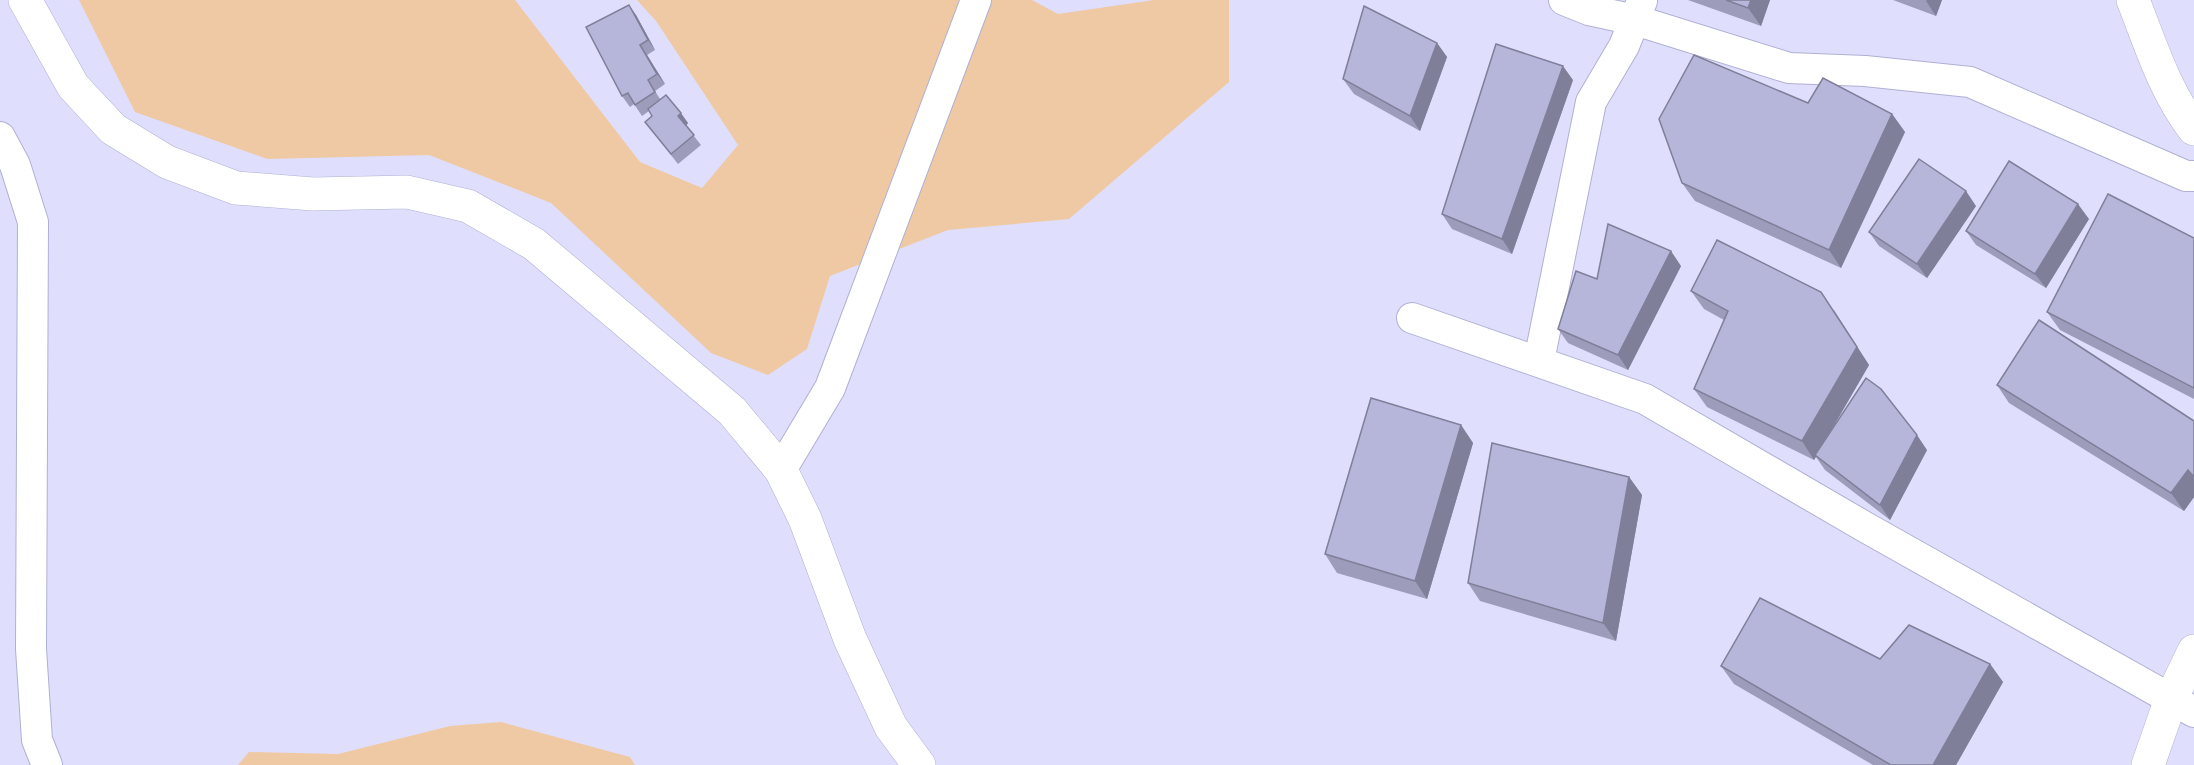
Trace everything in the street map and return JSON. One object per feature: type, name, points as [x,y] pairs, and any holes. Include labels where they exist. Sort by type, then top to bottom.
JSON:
[{"type":"street","points":[[25,0],[73,86],[113,129],[167,162],[236,188],[313,194],[407,192],[468,206],[534,244],[732,411],[781,470],[804,519],[850,639],[891,727],[919,765]]},
{"type":"street","points":[[781,470],[830,388],[940,102],[976,0]]},
{"type":"street","points":[[1564,0],[1589,10],[1639,10],[1789,68],[1864,71],[1970,82],[2186,176],[2194,176]]},
{"type":"street","points":[[2133,0],[2157,62],[2186,119],[2194,129]]},
{"type":"street","points":[[1539,361],[1591,102],[1624,46],[1639,10]]},
{"type":"street","points":[[0,137],[15,165],[33,222],[31,650],[37,740],[47,765]]},
{"type":"street","points":[[1412,318],[1645,399],[1865,528],[2183,706]]},
{"type":"street","points":[[2148,765],[2183,706],[2194,651]]},
{"type":"shaded area","points":[[79,0],[515,0],[640,162],[702,188],[738,145],[656,21],[637,0],[1032,0],[1058,14],[1154,0],[1229,0],[1229,82],[1069,219],[948,230],[830,276],[807,349],[768,375],[711,353],[551,203],[429,155],[267,159],[135,112]]},
{"type":"shaded area","points":[[501,722],[630,757],[635,765],[238,765],[249,752],[338,754],[450,726]]},
{"type":"building","points":[[1726,0],[1751,0],[1748,8]]},
{"type":"building","points":[[629,5],[648,40],[640,45],[657,74],[648,80],[655,92],[635,105],[628,93],[622,96],[586,27]]},
{"type":"building","points":[[1364,6],[1437,43],[1410,116],[1343,79]]},
{"type":"building","points":[[1496,44],[1563,66],[1502,239],[1442,214]]},
{"type":"building","points":[[1694,55],[1808,103],[1823,78],[1892,114],[1829,250],[1682,183],[1659,119]]},
{"type":"building","points":[[666,95],[681,113],[678,116],[694,135],[671,154],[645,122],[652,116],[648,109]]},
{"type":"building","points":[[1919,159],[1966,191],[1917,264],[1869,232]]},
{"type":"building","points":[[2009,161],[2078,204],[2035,274],[1966,231]]},
{"type":"building","points":[[2108,194],[2194,238],[2194,388],[2047,312]]},
{"type":"building","points":[[1608,224],[1671,251],[1618,355],[1558,329],[1576,271],[1597,279]]},
{"type":"building","points":[[1717,240],[1821,292],[1857,347],[1802,441],[1694,389],[1728,311],[1691,291]]},
{"type":"building","points":[[2039,320],[2194,421],[2194,477],[2188,470],[2171,493],[1997,385]]},
{"type":"building","points":[[1866,378],[1881,389],[1917,435],[1880,505],[1815,455]]},
{"type":"building","points":[[1371,398],[1461,425],[1415,581],[1325,554]]},
{"type":"building","points":[[1492,443],[1629,477],[1603,623],[1468,583]]},
{"type":"building","points":[[1760,598],[1880,659],[1909,625],[1990,664],[1933,765],[1891,765],[1721,666]]}]
